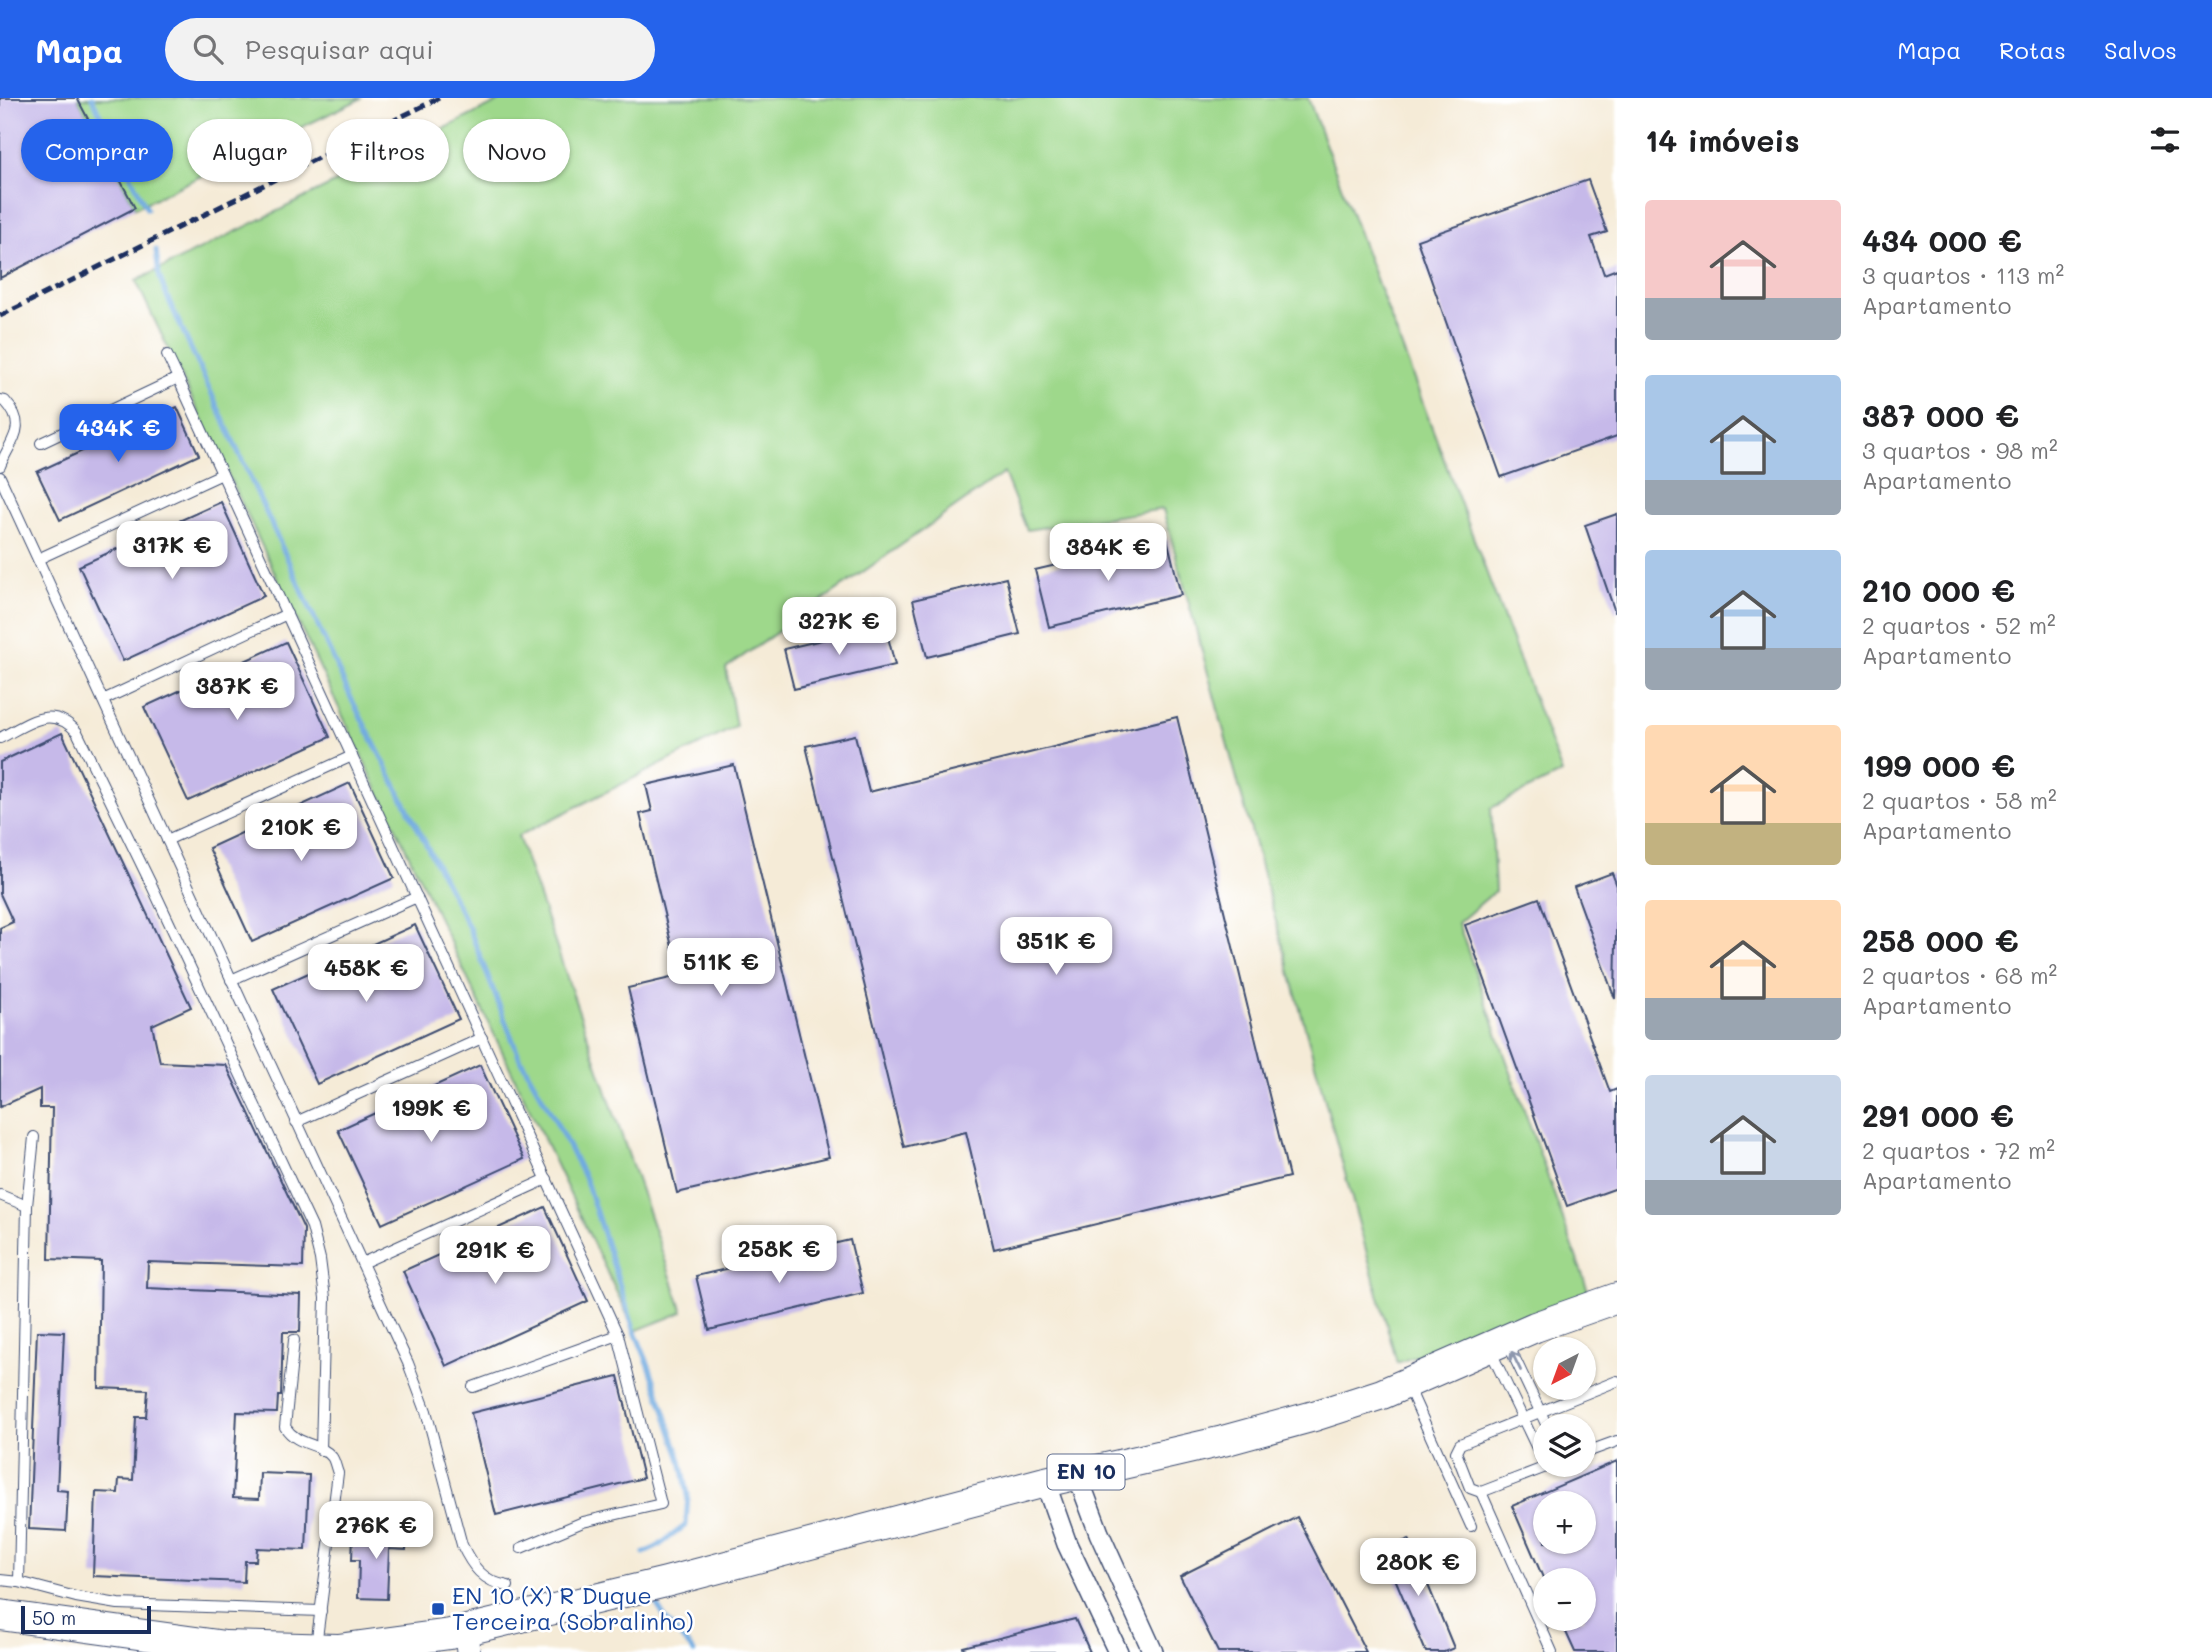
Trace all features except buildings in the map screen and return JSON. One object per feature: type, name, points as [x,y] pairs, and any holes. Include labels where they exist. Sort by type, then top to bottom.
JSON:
[{"type":"main road","name":"EN 10","points":[[0,1615],[225,1646],[298,1650],[454,1642],[666,1582],[1045,1482],[1223,1441],[1314,1416],[1407,1383],[1566,1315],[1617,1298]]},
{"type":"street","points":[[1077,1474],[1098,1533],[1153,1652]]},
{"type":"street","points":[[1045,1482],[1067,1544],[1118,1652]]},
{"type":"lane","points":[[167,355],[618,1335],[661,1504],[583,1522],[521,1548]]},
{"type":"lane","points":[[41,443],[178,378]]},
{"type":"lane","points":[[0,400],[5,401],[16,412],[19,424],[0,466]]},
{"type":"lane","points":[[38,559],[222,474]]},
{"type":"lane","points":[[0,477],[419,1389],[462,1545],[472,1565],[484,1577],[508,1586]]},
{"type":"lane","points":[[103,700],[287,614]]},
{"type":"lane","points":[[0,738],[41,718],[54,716],[67,721],[76,732],[151,884],[312,1227],[320,1259],[325,1298],[321,1450]]},
{"type":"lane","points":[[167,840],[352,756]]},
{"type":"lane","points":[[231,980],[417,897]]},
{"type":"lane","points":[[296,1122],[482,1038]]},
{"type":"lane","points":[[19,1581],[27,1206],[34,1137]]},
{"type":"lane","points":[[362,1263],[547,1178]]},
{"type":"lane","points":[[0,1195],[27,1206]]},
{"type":"lane","points":[[473,1387],[618,1335]]},
{"type":"lane","points":[[294,1340],[285,1427],[298,1441],[332,1457],[338,1473],[321,1611],[298,1650]]},
{"type":"lane","points":[[1497,1344],[1541,1413]]},
{"type":"lane","points":[[1497,1344],[1533,1437]]},
{"type":"lane","points":[[1533,1472],[1480,1492],[1470,1488],[1456,1452],[1457,1448],[1460,1444],[1617,1381]]},
{"type":"lane","points":[[1407,1383],[1471,1527]]},
{"type":"lane","points":[[1596,1449],[1617,1441]]},
{"type":"lane","points":[[1480,1492],[1552,1652]]},
{"type":"lane","points":[[0,1580],[19,1581],[76,1597],[118,1604],[321,1611]]},
{"type":"green space","points":[[77,98],[362,98],[312,122],[312,119],[187,119],[189,182],[135,208],[121,182],[173,182],[173,119],[88,119]]},
{"type":"green space","points":[[506,98],[1308,98],[1562,773],[1491,808],[1495,891],[1458,923],[1589,1293],[1397,1363],[1163,509],[1027,530],[1004,473],[726,668],[736,727],[518,836],[683,1312],[635,1331],[136,281],[336,182],[449,182],[449,126],[463,119],[463,182],[570,182],[570,119],[464,119]]},
{"type":"waterway","points":[[92,98],[147,209]]},
{"type":"waterway","points":[[156,250],[159,275],[165,292],[352,700],[469,928],[519,1056],[586,1181],[634,1329],[681,1460],[688,1495],[686,1525],[657,1547],[644,1553]]},
{"type":"waterway","points":[[652,1597],[667,1621],[694,1652]]},
{"type":"railway","points":[[0,316],[439,98]]},
{"type":"place","name":"EN 10 (X) R Duque Terceira (Sobralinho)","points":[[438,1609]]}]
